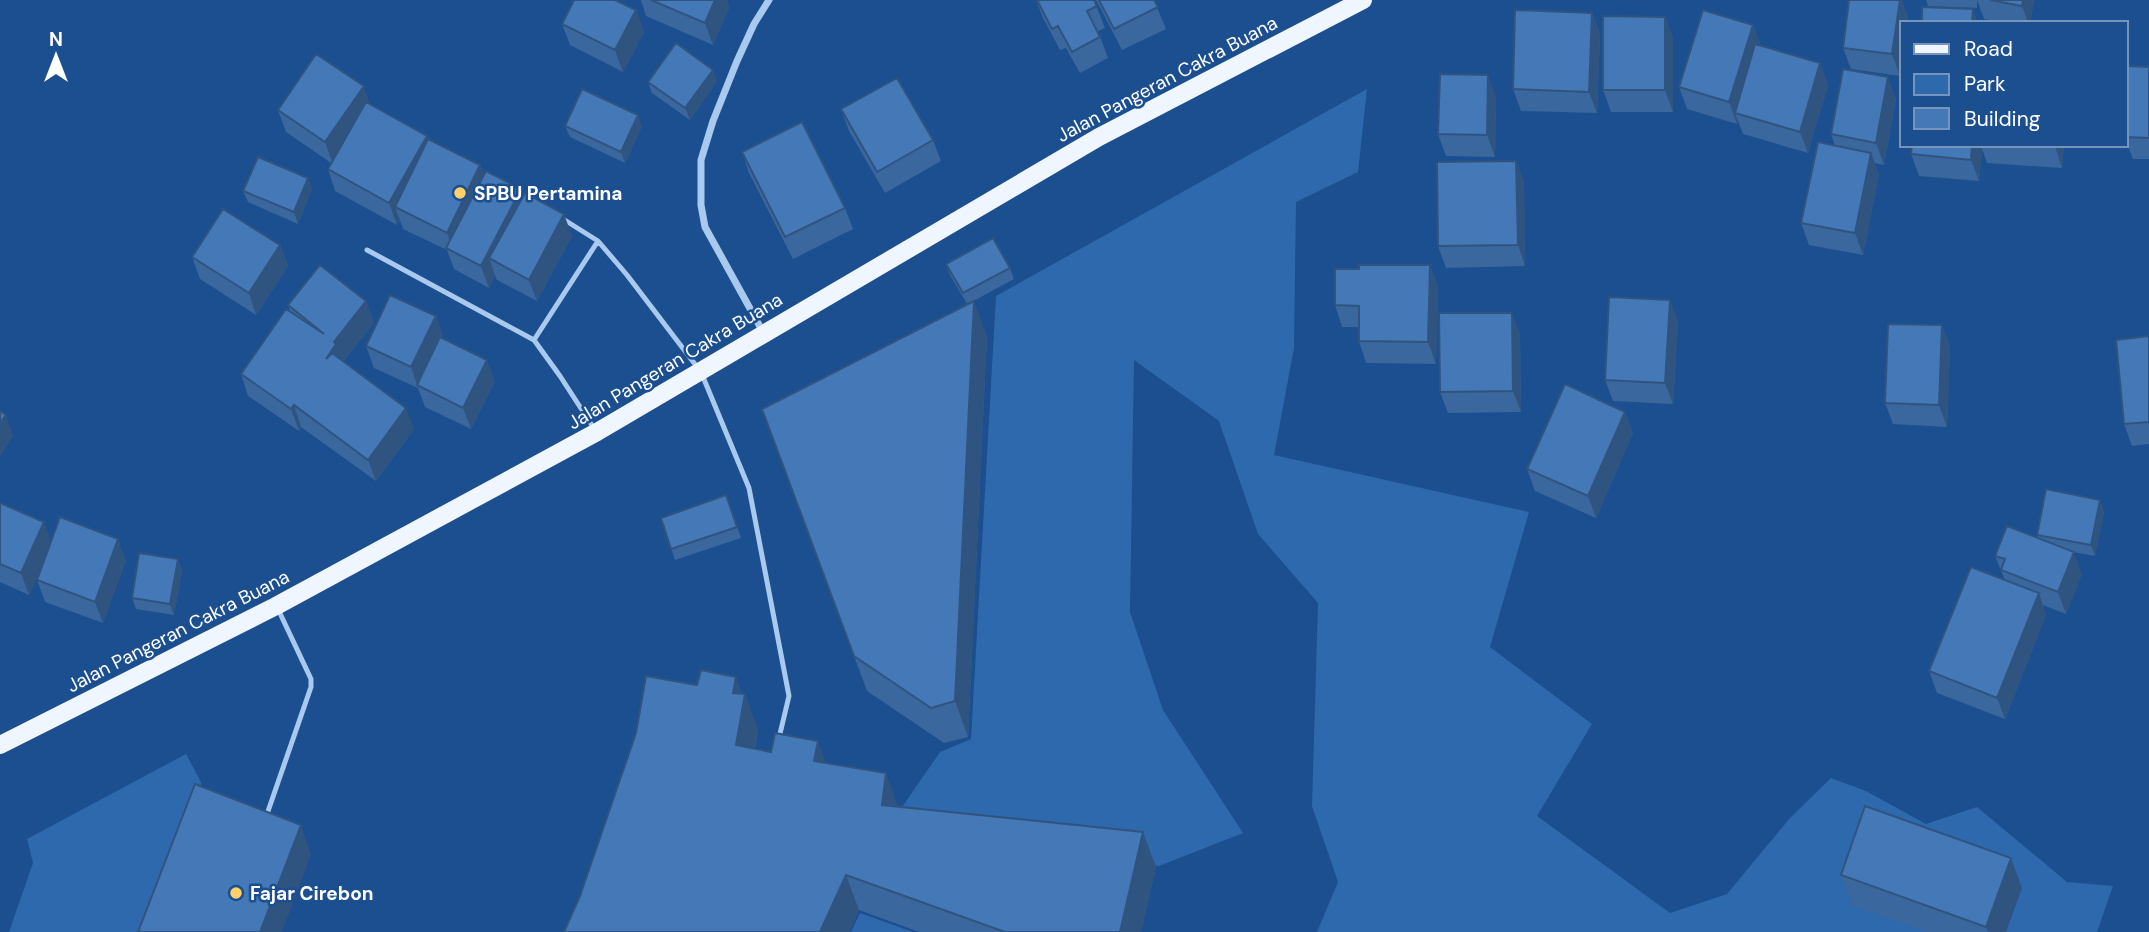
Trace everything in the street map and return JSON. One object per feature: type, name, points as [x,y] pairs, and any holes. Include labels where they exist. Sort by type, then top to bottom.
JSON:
[{"type":"main road","name":"Jalan Pangeran Cakra Buana","points":[[0,744],[276,606],[597,432],[1099,137],[1363,0]]},
{"type":"street","points":[[764,332],[705,227],[701,205],[701,160],[737,61],[754,24],[769,0]]},
{"type":"lane","points":[[561,218],[598,241],[701,372],[749,488],[789,696],[777,747]]},
{"type":"lane","points":[[534,341],[598,241]]},
{"type":"lane","points":[[367,250],[534,341],[597,432]]},
{"type":"lane","points":[[266,817],[311,687],[311,679],[276,606]]},
{"type":"green space","points":[[1367,89],[1358,172],[1296,202],[1294,348],[1274,455],[1529,512],[1490,647],[1592,724],[1537,816],[1670,913],[1727,894],[1790,818],[1831,778],[1866,791],[1926,824],[1977,807],[2067,882],[2113,886],[2097,932],[1317,932],[1338,882],[1312,806],[1318,603],[1258,534],[1219,421],[1134,360],[1130,612],[1163,710],[1243,833],[1159,866],[897,838],[900,810],[940,752],[971,739],[996,296]]},
{"type":"green space","points":[[186,754],[201,782],[201,815],[156,932],[9,932],[33,863],[27,839]]},
{"type":"green space","points":[[860,913],[913,932],[851,932]]},
{"type":"building","points":[[574,0],[615,0],[636,10],[615,50],[562,24]]},
{"type":"building","points":[[651,0],[715,0],[705,23]]},
{"type":"building","points":[[1037,0],[1094,0],[1097,6],[1087,11],[1100,37],[1072,52],[1058,26],[1052,29]]},
{"type":"building","points":[[1099,0],[1154,0],[1158,7],[1114,29]]},
{"type":"building","points":[[1849,0],[1900,0],[1892,54],[1843,48]]},
{"type":"building","points":[[1990,0],[2023,0],[2022,6]]},
{"type":"building","points":[[1922,7],[1973,9],[1972,21],[1922,21]]},
{"type":"building","points":[[1515,10],[1592,13],[1589,92],[1513,89]]},
{"type":"building","points":[[1703,10],[1753,25],[1729,102],[1679,87]]},
{"type":"building","points":[[1603,16],[1665,17],[1665,90],[1603,90]]},
{"type":"building","points":[[676,43],[713,70],[685,108],[648,82]]},
{"type":"building","points":[[1755,44],[1820,63],[1800,132],[1735,113]]},
{"type":"building","points":[[316,54],[364,86],[325,142],[278,110]]},
{"type":"building","points":[[2128,66],[2149,67],[2149,138],[2128,137]]},
{"type":"building","points":[[1843,69],[1888,77],[1876,143],[1831,134]]},
{"type":"building","points":[[1440,74],[1488,75],[1487,135],[1438,134]]},
{"type":"building","points":[[897,78],[933,140],[877,172],[841,109]]},
{"type":"building","points":[[582,89],[638,115],[621,152],[565,126]]},
{"type":"building","points":[[366,102],[427,136],[389,203],[328,169]]},
{"type":"building","points":[[802,122],[845,208],[785,237],[742,152]]},
{"type":"building","points":[[428,139],[480,165],[447,233],[395,207]]},
{"type":"building","points":[[1818,142],[1871,153],[1855,233],[1801,223]]},
{"type":"building","points":[[1912,147],[1972,147],[1971,160],[1911,154]]},
{"type":"building","points":[[258,157],[308,178],[294,212],[243,191]]},
{"type":"building","points":[[1516,161],[1518,245],[1438,246],[1437,162]]},
{"type":"building","points":[[486,171],[521,189],[481,266],[446,248]]},
{"type":"building","points":[[525,193],[564,214],[529,280],[489,258]]},
{"type":"building","points":[[223,209],[280,245],[249,293],[192,257]]},
{"type":"building","points":[[993,238],[1010,268],[963,293],[946,264]]},
{"type":"building","points":[[320,265],[366,301],[334,342],[336,344],[326,359],[332,353],[406,408],[368,460],[294,405],[291,409],[241,374],[286,309],[324,334],[288,305]]},
{"type":"building","points":[[1359,265],[1430,265],[1428,342],[1359,341],[1359,306],[1335,305],[1335,269],[1359,269]]},
{"type":"building","points":[[390,295],[436,316],[411,367],[366,346]]},
{"type":"building","points":[[1609,297],[1670,300],[1665,383],[1605,380]]},
{"type":"building","points":[[974,301],[955,701],[931,708],[854,656],[762,409]]},
{"type":"building","points":[[1439,313],[1512,313],[1513,391],[1440,392]]},
{"type":"building","points":[[1888,324],[1942,325],[1939,405],[1885,403]]},
{"type":"building","points":[[2149,336],[2149,422],[2124,424],[2116,340]]},
{"type":"building","points":[[440,337],[487,360],[463,408],[417,385]]},
{"type":"building","points":[[1565,384],[1625,412],[1588,496],[1527,469]]},
{"type":"building","points":[[0,411],[6,415],[0,423]]},
{"type":"building","points":[[2046,489],[2100,500],[2091,545],[2037,535]]},
{"type":"building","points":[[726,495],[737,527],[671,549],[661,518]]},
{"type":"building","points":[[0,503],[44,522],[21,573],[0,564]]},
{"type":"building","points":[[60,517],[118,539],[95,602],[37,580]]},
{"type":"building","points":[[2007,526],[2074,552],[2058,592],[2001,570],[2005,559],[1995,556]]},
{"type":"building","points":[[139,553],[178,559],[170,604],[132,598]]},
{"type":"building","points":[[1971,567],[2039,593],[1997,698],[1929,671]]},
{"type":"building","points":[[701,670],[736,677],[733,693],[745,694],[736,745],[771,752],[775,733],[818,741],[814,761],[886,773],[882,805],[1143,832],[1120,932],[1005,932],[846,875],[820,932],[564,932],[580,896],[636,733],[646,676],[697,685]]},
{"type":"building","name":"Fajar Cirebon","points":[[195,784],[301,825],[260,932],[138,932]]},
{"type":"building","points":[[1865,806],[2011,858],[1986,927],[1841,875]]},
{"type":"place","name":"SPBU Pertamina","points":[[460,193]]},
{"type":"place","name":"Fajar Cirebon","points":[[236,893]]}]
